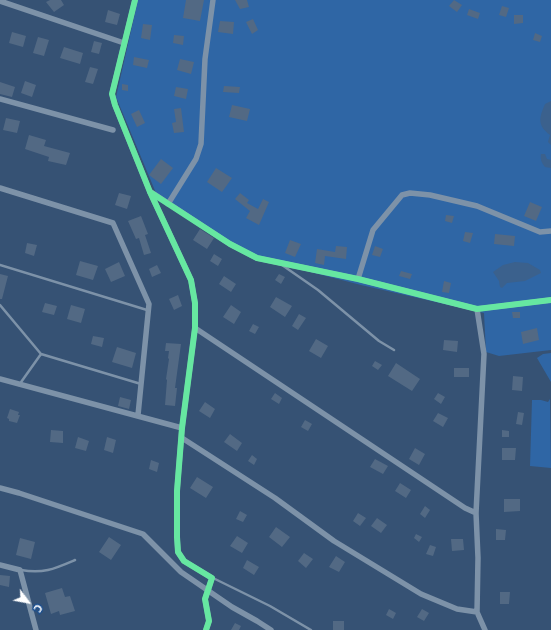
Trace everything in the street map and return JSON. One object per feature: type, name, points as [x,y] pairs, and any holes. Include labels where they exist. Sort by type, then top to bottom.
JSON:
[{"type":"street","points":[[134,0],[112,94],[150,192],[191,280],[195,303],[194,328],[182,428],[177,491],[177,537],[178,552],[184,561],[212,578],[205,599],[209,621],[206,630]]},
{"type":"street","points":[[168,204],[196,159],[200,144],[205,59],[213,0]]},
{"type":"street","points":[[0,1],[17,3],[124,43]]},
{"type":"street","points":[[0,99],[113,130]]},
{"type":"street","points":[[0,188],[113,223],[148,304],[138,415]]},
{"type":"street","points":[[150,192],[244,252],[257,258],[358,279],[477,309],[551,300]]},
{"type":"street","points":[[358,279],[373,230],[402,196],[410,193],[430,195],[477,206],[540,232],[551,231]]},
{"type":"street","points":[[477,309],[484,354],[476,513],[478,558],[477,612],[486,630]]},
{"type":"street","points":[[194,328],[465,508],[476,513]]},
{"type":"street","points":[[0,379],[182,428]]},
{"type":"street","points":[[182,438],[275,498],[334,541],[421,594],[456,610],[477,612]]},
{"type":"street","points":[[0,488],[142,534],[181,572],[207,591],[271,630]]},
{"type":"street","points":[[0,565],[20,570],[36,630]]},
{"type":"lane","points":[[280,264],[318,290],[380,341],[394,350]]},
{"type":"lane","points":[[0,265],[148,311]]},
{"type":"lane","points":[[0,305],[41,354],[141,384]]},
{"type":"lane","points":[[19,385],[41,354]]},
{"type":"lane","points":[[20,570],[35,573],[54,569],[75,560]]},
{"type":"lane","points":[[212,578],[270,606],[311,630]]},
{"type":"shaded area","points":[[138,0],[551,0],[551,350],[499,356],[486,352],[484,313],[361,285],[260,259],[182,212],[156,193],[116,97]]},
{"type":"shaded area","points":[[551,101],[551,145],[548,142],[550,135],[543,128],[540,121],[541,113],[545,104]]},
{"type":"shaded area","points":[[541,154],[545,154],[547,159],[551,160],[551,168],[544,166],[541,160]]},
{"type":"shaded area","points":[[515,262],[528,263],[540,270],[541,273],[525,281],[507,283],[502,288],[500,287],[499,281],[493,272],[503,265]]},
{"type":"shaded area","points":[[551,353],[551,382],[537,358],[543,354]]},
{"type":"shaded area","points":[[550,399],[551,468],[530,466],[532,400],[548,402]]},
{"type":"building","points":[[50,0],[61,0],[64,5],[54,12],[46,2]]},
{"type":"building","points":[[186,0],[204,0],[200,21],[183,18]]},
{"type":"building","points":[[235,0],[247,0],[249,7],[240,9]]},
{"type":"building","points":[[454,0],[462,5],[457,12],[449,6]]},
{"type":"building","points":[[502,6],[509,8],[506,17],[499,15]]},
{"type":"building","points":[[469,9],[480,13],[478,19],[467,15]]},
{"type":"building","points":[[108,10],[120,14],[117,25],[105,22]]},
{"type":"building","points":[[514,15],[523,15],[523,23],[514,24]]},
{"type":"building","points":[[253,19],[258,30],[252,34],[246,22]]},
{"type":"building","points":[[220,21],[234,22],[233,34],[218,32]]},
{"type":"building","points":[[143,24],[152,25],[150,40],[141,38]]},
{"type":"building","points":[[12,32],[26,36],[23,47],[9,43]]},
{"type":"building","points":[[535,33],[542,36],[540,42],[533,40]]},
{"type":"building","points":[[174,35],[184,36],[183,45],[173,43]]},
{"type":"building","points":[[38,37],[49,40],[44,56],[33,53]]},
{"type":"building","points":[[94,41],[102,43],[99,54],[91,52]]},
{"type":"building","points":[[64,47],[83,53],[80,64],[60,58]]},
{"type":"building","points":[[134,57],[149,60],[147,68],[133,65]]},
{"type":"building","points":[[180,59],[194,62],[191,74],[177,70]]},
{"type":"building","points":[[90,67],[98,69],[93,84],[85,82]]},
{"type":"building","points":[[25,81],[36,85],[32,97],[21,93]]},
{"type":"building","points":[[0,82],[15,87],[12,97],[0,94]]},
{"type":"building","points":[[122,84],[128,85],[128,91],[122,90]]},
{"type":"building","points":[[224,86],[240,87],[239,93],[223,92]]},
{"type":"building","points":[[176,87],[188,89],[186,99],[174,96]]},
{"type":"building","points":[[232,105],[250,109],[247,121],[229,117]]},
{"type":"building","points":[[181,108],[184,132],[174,133],[172,123],[176,122],[174,109]]},
{"type":"building","points":[[139,110],[145,123],[137,127],[131,114]]},
{"type":"building","points":[[6,118],[20,121],[17,133],[3,130]]},
{"type":"building","points":[[29,135],[46,140],[44,146],[70,153],[66,165],[48,161],[49,157],[25,149]]},
{"type":"building","points":[[161,159],[173,168],[161,184],[149,175]]},
{"type":"building","points":[[216,168],[232,178],[222,192],[207,182]]},
{"type":"building","points":[[119,193],[131,196],[127,209],[115,205]]},
{"type":"building","points":[[240,193],[249,200],[247,203],[258,209],[263,199],[269,202],[259,225],[246,218],[250,211],[235,199]]},
{"type":"building","points":[[530,202],[542,207],[536,221],[524,216]]},
{"type":"building","points":[[446,215],[454,216],[452,223],[445,221]]},
{"type":"building","points":[[141,216],[148,234],[145,235],[151,253],[144,255],[139,238],[136,239],[128,221]]},
{"type":"building","points":[[200,229],[214,238],[207,249],[193,240]]},
{"type":"building","points":[[465,232],[473,233],[470,243],[463,241]]},
{"type":"building","points":[[495,234],[515,236],[514,246],[494,244]]},
{"type":"building","points":[[290,240],[301,244],[295,257],[285,253]]},
{"type":"building","points":[[27,243],[37,245],[34,256],[25,253]]},
{"type":"building","points":[[336,246],[347,247],[346,259],[325,256],[324,265],[315,263],[317,249],[335,252]]},
{"type":"building","points":[[375,246],[383,249],[380,257],[372,255]]},
{"type":"building","points":[[214,254],[222,259],[218,266],[210,261]]},
{"type":"building","points":[[80,261],[98,266],[93,280],[76,275]]},
{"type":"building","points":[[119,262],[125,276],[111,282],[105,269]]},
{"type":"building","points":[[157,265],[161,273],[152,277],[149,269]]},
{"type":"building","points":[[401,271],[412,274],[410,279],[399,276]]},
{"type":"building","points":[[0,274],[8,276],[2,299],[0,299]]},
{"type":"building","points":[[279,274],[285,277],[281,284],[275,280]]},
{"type":"building","points":[[224,276],[236,284],[231,292],[219,284]]},
{"type":"building","points":[[444,281],[451,283],[449,293],[442,292]]},
{"type":"building","points":[[178,295],[182,306],[174,310],[169,299]]},
{"type":"building","points":[[276,297],[292,306],[285,317],[270,307]]},
{"type":"building","points":[[45,303],[57,306],[54,315],[42,312]]},
{"type":"building","points":[[71,305],[85,309],[81,323],[67,319]]},
{"type":"building","points":[[231,305],[241,312],[234,324],[223,317]]},
{"type":"building","points":[[512,312],[520,312],[520,318],[513,318]]},
{"type":"building","points":[[299,314],[306,318],[298,330],[292,326]]},
{"type":"building","points":[[253,324],[259,327],[255,334],[249,331]]},
{"type":"building","points":[[537,328],[539,340],[523,344],[521,332]]},
{"type":"building","points":[[93,336],[104,338],[102,347],[91,344]]},
{"type":"building","points":[[316,339],[328,346],[321,358],[309,351]]},
{"type":"building","points":[[444,340],[458,341],[457,352],[443,350]]},
{"type":"building","points":[[166,343],[181,344],[175,388],[177,388],[175,406],[165,405],[166,379],[169,359],[169,351],[165,351]]},
{"type":"building","points":[[117,347],[136,353],[132,368],[112,362]]},
{"type":"building","points":[[375,361],[382,365],[378,370],[372,366]]},
{"type":"building","points":[[396,363],[420,379],[412,391],[388,376]]},
{"type":"building","points":[[454,368],[469,368],[469,377],[454,377]]},
{"type":"building","points":[[513,376],[523,377],[522,391],[512,390]]},
{"type":"building","points":[[275,393],[282,398],[279,404],[271,399]]},
{"type":"building","points":[[438,393],[445,397],[441,404],[434,399]]},
{"type":"building","points":[[120,397],[131,400],[129,409],[118,406]]},
{"type":"building","points":[[205,402],[215,409],[210,418],[199,411]]},
{"type":"building","points":[[10,409],[19,412],[18,415],[20,415],[17,423],[9,421],[7,418]]},
{"type":"building","points":[[518,412],[524,413],[522,425],[516,424]]},
{"type":"building","points":[[438,413],[448,418],[443,427],[433,421]]},
{"type":"building","points":[[305,420],[312,424],[308,431],[301,427]]},
{"type":"building","points":[[51,430],[63,431],[63,443],[50,442]]},
{"type":"building","points":[[502,430],[509,431],[509,437],[502,437]]},
{"type":"building","points":[[230,434],[242,443],[237,451],[224,442]]},
{"type":"building","points":[[78,437],[89,441],[86,451],[75,448]]},
{"type":"building","points":[[107,437],[116,440],[113,453],[104,450]]},
{"type":"building","points":[[415,448],[425,454],[419,465],[409,459]]},
{"type":"building","points":[[502,448],[516,448],[515,460],[502,460]]},
{"type":"building","points":[[252,455],[257,459],[254,465],[248,461]]},
{"type":"building","points":[[375,459],[388,466],[383,474],[370,467]]},
{"type":"building","points":[[151,460],[159,463],[157,472],[149,469]]},
{"type":"building","points":[[197,477],[213,487],[206,498],[190,488]]},
{"type":"building","points":[[400,483],[411,490],[406,498],[395,491]]},
{"type":"building","points":[[504,499],[520,499],[520,511],[504,512]]},
{"type":"building","points":[[425,506],[430,510],[425,518],[420,514]]},
{"type":"building","points":[[240,511],[247,515],[243,522],[236,519]]},
{"type":"building","points":[[358,513],[366,518],[360,526],[353,521]]},
{"type":"building","points":[[377,518],[387,525],[381,533],[371,526]]},
{"type":"building","points":[[276,527],[290,537],[282,547],[269,537]]},
{"type":"building","points":[[496,529],[506,530],[505,540],[496,540]]},
{"type":"building","points":[[416,534],[422,537],[419,542],[414,538]]},
{"type":"building","points":[[237,536],[248,543],[242,553],[230,546]]},
{"type":"building","points":[[109,537],[121,545],[111,560],[99,552]]},
{"type":"building","points":[[20,538],[35,542],[31,559],[16,555]]},
{"type":"building","points":[[451,539],[463,539],[464,550],[452,551]]},
{"type":"building","points":[[430,545],[436,547],[433,556],[426,554]]},
{"type":"building","points":[[304,553],[313,559],[306,568],[298,561]]},
{"type":"building","points":[[336,556],[345,562],[339,572],[329,567]]},
{"type":"building","points":[[247,560],[259,567],[254,575],[243,568]]},
{"type":"building","points":[[0,575],[10,576],[9,587],[0,585]]},
{"type":"building","points":[[62,588],[65,597],[70,596],[75,611],[60,615],[59,611],[51,614],[45,593]]},
{"type":"building","points":[[500,592],[510,592],[509,604],[500,604]]},
{"type":"building","points":[[389,609],[396,613],[393,619],[386,615]]},
{"type":"building","points":[[422,609],[429,613],[424,621],[417,617]]},
{"type":"building","points":[[333,621],[344,621],[344,630],[333,630]]},
{"type":"building","points":[[235,623],[241,626],[239,630],[231,630]]},
{"type":"cycle path","points":[[135,0],[112,94],[150,192],[191,280],[195,303],[195,328],[182,428],[177,491],[177,537],[178,552],[184,561],[212,578],[205,599],[209,621],[206,630]]},
{"type":"cycle path","points":[[150,192],[230,244],[257,258],[358,279],[477,309],[551,300]]}]
